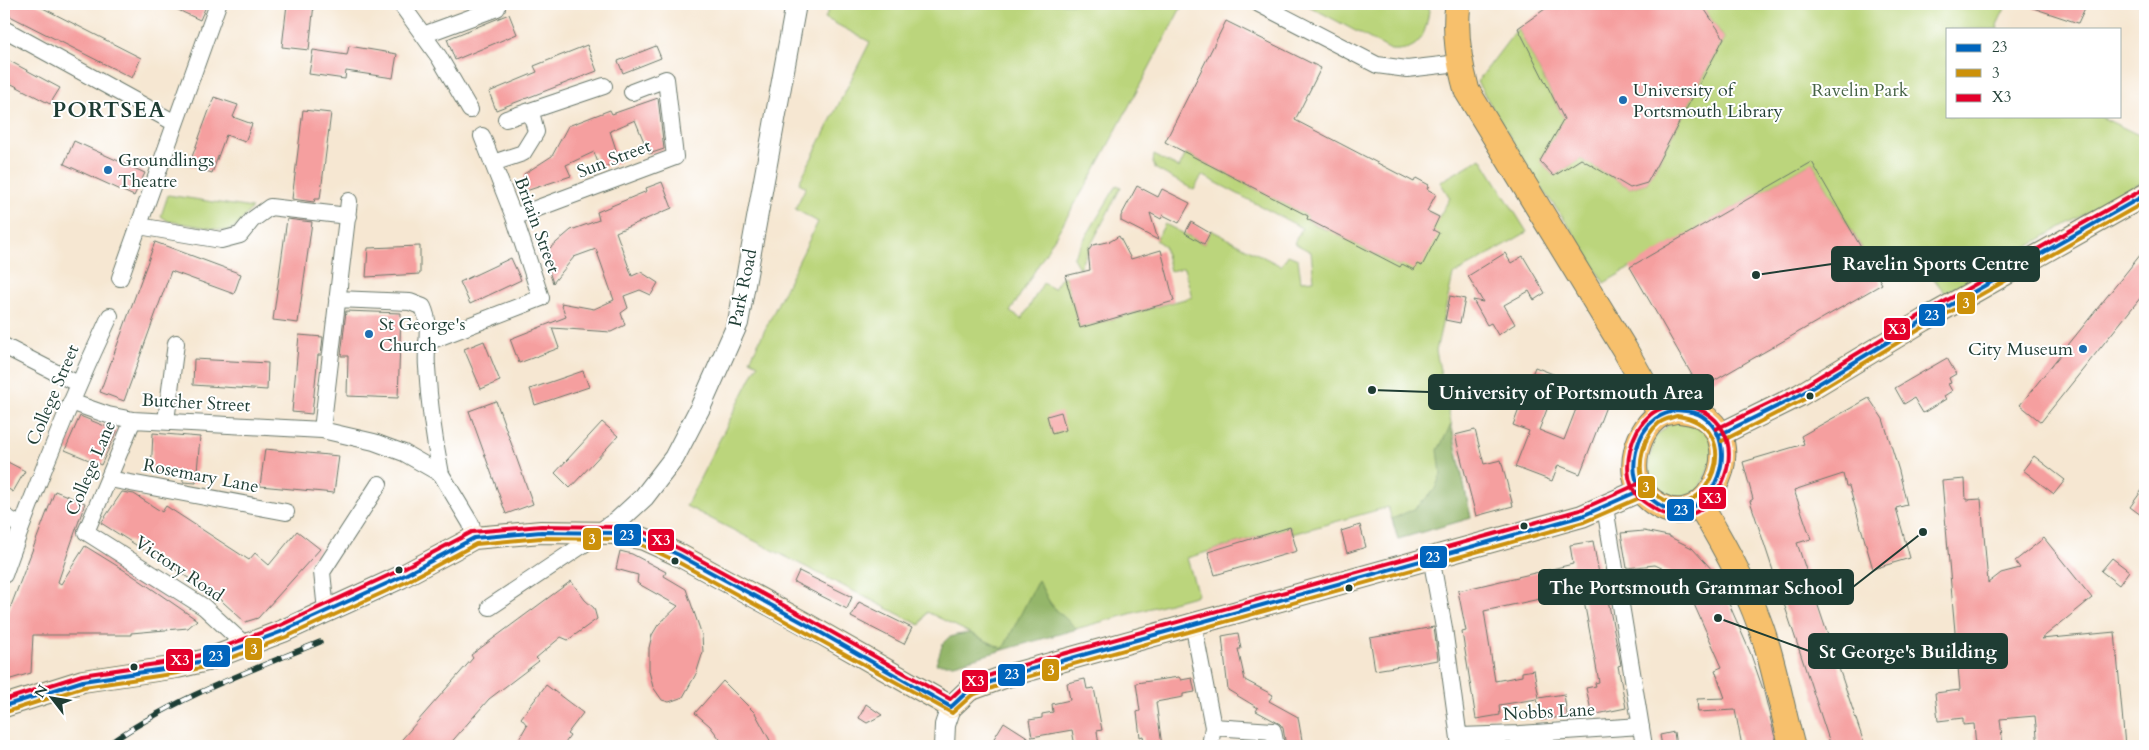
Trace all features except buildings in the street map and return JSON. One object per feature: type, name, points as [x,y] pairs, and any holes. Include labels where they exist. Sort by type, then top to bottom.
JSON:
[{"type":"main road","points":[[1458,4],[1456,18],[1459,63],[1467,91],[1625,350],[1661,414]]},
{"type":"main road","points":[[1719,435],[1800,395],[1924,320],[2145,195]]},
{"type":"main road","points":[[1676,410],[1690,412],[1703,417],[1719,435],[1723,447],[1720,470],[1710,496],[1700,505],[1686,510],[1662,508],[1641,490],[1635,478],[1633,464],[1637,450],[1649,425],[1661,414],[1676,410]]},
{"type":"main road","points":[[4,706],[84,681],[177,668],[207,660],[284,631],[401,577],[474,538],[541,532],[602,532],[624,533],[637,536],[679,555],[951,707],[966,692],[980,685],[1194,623],[1582,516],[1605,508],[1641,490]]},
{"type":"main road","points":[[1700,505],[1730,555],[1767,645],[1792,746]]},
{"type":"street","points":[[120,278],[218,4]]},
{"type":"street","points":[[401,4],[453,79],[470,110]]},
{"type":"street","name":"Park Road","points":[[602,532],[618,521],[644,497],[674,458],[702,406],[738,323],[796,4]]},
{"type":"street","points":[[1259,4],[1377,65],[1407,70],[1459,63]]},
{"type":"street","points":[[423,35],[497,8]]},
{"type":"street","points":[[4,29],[174,123]]},
{"type":"street","name":"Sun Street","points":[[514,218],[675,157],[666,78],[632,92]]},
{"type":"street","points":[[506,119],[604,86]]},
{"type":"street","points":[[493,163],[523,153],[536,132],[531,112]]},
{"type":"street","name":"Britain Street","points":[[427,342],[541,298],[514,218],[482,136]]},
{"type":"street","points":[[139,226],[221,240],[240,235],[252,220],[270,206],[348,208],[322,430]]},
{"type":"street","points":[[337,299],[410,302],[423,307],[428,318],[426,365],[433,432],[441,474],[471,524],[474,538]]},
{"type":"street","name":"College Street","points":[[4,575],[21,526],[78,384],[110,316]]},
{"type":"street","points":[[166,421],[176,343]]},
{"type":"street","points":[[4,346],[78,384]]},
{"type":"street","name":"Butcher Street","points":[[71,402],[108,415],[133,420],[322,430],[374,442],[404,453],[441,474]]},
{"type":"street","name":"College Lane","points":[[86,532],[133,420]]},
{"type":"street","name":"Rosemary Lane","points":[[109,479],[286,512]]},
{"type":"street","points":[[326,611],[322,572],[378,484]]},
{"type":"street","points":[[1605,508],[1644,746]]},
{"type":"street","points":[[4,516],[21,526]]},
{"type":"street","name":"Victory Road","points":[[86,532],[204,607],[245,645]]},
{"type":"street","points":[[490,607],[602,532]]},
{"type":"street","points":[[1431,557],[1460,741]]},
{"type":"street","points":[[1194,623],[1213,727],[1210,746]]},
{"type":"street","points":[[944,746],[945,725],[951,707]]},
{"type":"street","name":"Nobbs Lane","points":[[1460,741],[1520,734],[1641,726]]},
{"type":"street","points":[[1213,727],[1273,730],[1276,746]]},
{"type":"green space","points":[[832,4],[1183,4],[1094,172],[1010,312],[1022,319],[1043,283],[1054,289],[1061,278],[1065,276],[1080,328],[1192,297],[1184,268],[1170,271],[1164,246],[1156,240],[1165,224],[1204,244],[1211,230],[1281,266],[1288,255],[1298,259],[1301,281],[1314,280],[1311,252],[1294,243],[1302,228],[1202,175],[1194,190],[1156,169],[1153,163],[1154,155],[1179,168],[1186,153],[1308,216],[1307,220],[1328,231],[1330,227],[1338,235],[1400,267],[1427,211],[1439,217],[1450,198],[1440,182],[1481,158],[1527,232],[1453,275],[1436,351],[1471,518],[1398,539],[1388,507],[1292,534],[1290,527],[1187,558],[1198,595],[1072,630],[1045,596],[1003,649],[927,612],[920,625],[686,506],[758,364],[750,360],[818,222],[795,209],[806,187],[799,183],[870,42],[825,18]]},
{"type":"green space","points":[[1305,4],[1430,4],[1425,31],[1417,43],[1402,50],[1391,50]]},
{"type":"green space","name":"Ravelin Park","points":[[1701,4],[2007,4],[1997,25],[1998,28],[1946,28],[1946,118],[2103,118],[2145,138],[2145,180],[1945,293],[1926,269],[1864,252],[1812,162],[1604,283],[1573,232],[1538,183],[1477,82],[1518,28],[1564,119],[1540,161],[1554,176],[1581,159],[1630,188],[1647,183],[1724,38]]},
{"type":"green space","points":[[1117,185],[1121,187],[1079,268],[1073,258]]},
{"type":"green space","points":[[168,195],[252,208],[237,226],[227,231],[168,221],[161,216]]},
{"type":"green space","points":[[1672,422],[1701,424],[1717,448],[1699,490],[1686,497],[1676,498],[1662,491],[1650,476],[1649,462],[1655,437]]},
{"type":"green space","points":[[1451,425],[1471,518],[1398,539],[1392,519],[1416,508],[1435,489],[1441,474],[1438,450]]},
{"type":"green space","points":[[1038,580],[1051,605],[1077,629],[954,664],[936,664],[943,643],[948,638],[956,635],[970,633],[1003,649]]},
{"type":"railway","points":[[106,746],[156,715],[183,701],[237,676],[320,642]]},
{"type":"transit line","name":"X3","points":[[1716,429],[1797,390],[1921,315],[2142,190]]},
{"type":"transit line","name":"23","points":[[1719,435],[1800,395],[1924,320],[2145,195]]},
{"type":"transit line","name":"3","points":[[1722,441],[1803,400],[1927,325],[2145,202]]},
{"type":"transit line","name":"X3","points":[[1674,404],[1655,411],[1643,422],[1633,439],[1628,470],[1633,489],[1645,503],[1677,517],[1697,511],[1714,497],[1725,476],[1729,453],[1723,431],[1707,413],[1677,404]]},
{"type":"transit line","name":"23","points":[[1676,410],[1699,414],[1715,430],[1721,447],[1721,466],[1715,484],[1705,498],[1691,508],[1675,511],[1658,504],[1643,491],[1637,481],[1635,462],[1639,442],[1649,425],[1658,417],[1676,410]]},
{"type":"transit line","name":"3","points":[[1677,416],[1699,423],[1712,437],[1716,454],[1713,472],[1705,488],[1692,499],[1677,503],[1661,498],[1649,490],[1644,483],[1641,467],[1643,450],[1649,435],[1663,420],[1677,416]]},
{"type":"transit line","name":"X3","points":[[4,700],[82,675],[176,661],[205,654],[281,625],[398,571],[472,532],[541,526],[617,527],[647,533],[805,617],[950,699],[966,684],[1005,670],[1580,510],[1638,484]]},
{"type":"transit line","name":"23","points":[[4,706],[83,681],[177,667],[207,660],[283,631],[401,577],[474,538],[541,532],[616,533],[644,539],[679,555],[802,622],[951,707],[969,690],[1007,676],[1582,516],[1641,490]]},
{"type":"transit line","name":"3","points":[[6,712],[84,687],[178,673],[209,666],[286,637],[404,583],[476,544],[541,538],[615,539],[642,545],[676,561],[952,713],[972,695],[1009,682],[1584,522],[1644,496]]},
{"type":"place","name":"University of Portsmouth Library","points":[[1623,100]]},
{"type":"place","name":"Groundlings Theatre","points":[[108,170]]},
{"type":"place","name":"Ravelin Sports Centre","points":[[1756,275]]},
{"type":"place","name":"St George's Church","points":[[369,334]]},
{"type":"place","name":"City Museum","points":[[2083,349]]},
{"type":"place","name":"University of Portsmouth Area","points":[[1372,390]]},
{"type":"place","name":"The Portsmouth Grammar School","points":[[1923,532]]},
{"type":"place","name":"St George's Building","points":[[1718,618]]},
{"type":"district","name":"PORTSEA","points":[[109,110]]}]
